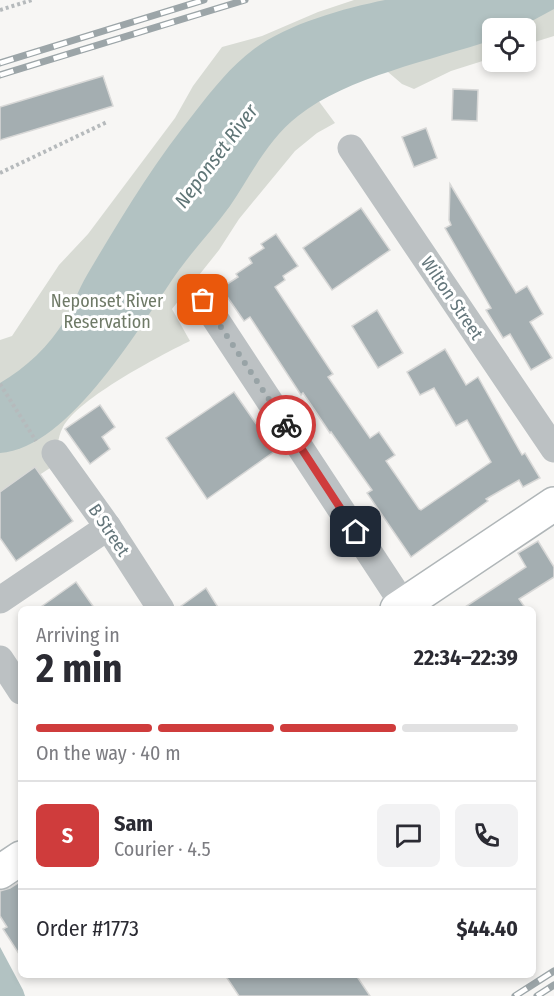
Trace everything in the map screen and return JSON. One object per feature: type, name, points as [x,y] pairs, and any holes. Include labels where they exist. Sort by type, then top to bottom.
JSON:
[{"type":"main road","points":[[402,606],[552,510]]},
{"type":"main road","points":[[0,872],[18,860]]},
{"type":"street","name":"Wilton Street","points":[[351,148],[554,449]]},
{"type":"street","points":[[203,300],[399,606]]},
{"type":"street","name":"B Street","points":[[49,452],[108,527],[159,606]]},
{"type":"street","points":[[0,600],[108,527]]},
{"type":"street","points":[[0,659],[18,686]]},
{"type":"path","points":[[0,10],[32,0]]},
{"type":"path","points":[[0,173],[107,122]]},
{"type":"path","points":[[0,384],[49,452]]},
{"type":"green space","name":"Neponset River Reservation","points":[[354,0],[554,0],[554,36],[536,42],[536,18],[482,18],[482,61],[451,71],[414,89],[402,84],[381,66],[312,92],[335,123],[317,133],[295,151],[239,219],[219,250],[172,309],[190,341],[121,379],[85,403],[61,431],[56,464],[0,501],[0,340],[12,336],[59,265],[88,234],[175,118],[193,86],[222,47],[262,36],[318,12]]},
{"type":"water","name":"Neponset River Reservation","points":[[385,0],[554,0],[554,9],[536,19],[482,18],[482,43],[365,80],[318,102],[298,116],[269,146],[230,206],[179,270],[102,380],[78,407],[52,430],[26,446],[0,453],[0,383],[36,356],[59,330],[87,275],[112,233],[180,131],[215,87],[254,49],[267,40],[299,25]]},
{"type":"water","points":[[0,947],[23,990],[25,996],[0,996]]},
{"type":"building","points":[[103,76],[113,106],[0,140],[0,107]]},
{"type":"building","points":[[453,89],[478,90],[477,121],[452,120]]},
{"type":"building","points":[[426,128],[437,158],[414,167],[402,137]]},
{"type":"building","points":[[450,184],[516,293],[527,286],[543,314],[530,322],[552,358],[531,370],[510,334],[503,338],[486,310],[491,308],[445,228],[451,225],[449,220]]},
{"type":"building","points":[[361,208],[390,250],[332,290],[303,248]]},
{"type":"building","points":[[276,234],[298,266],[283,276],[285,280],[275,287],[333,374],[328,377],[370,438],[379,432],[395,455],[386,461],[419,509],[421,510],[491,462],[467,420],[456,426],[434,388],[420,395],[407,372],[445,349],[466,385],[478,377],[522,455],[525,453],[540,478],[523,487],[519,480],[486,499],[488,501],[411,557],[367,493],[372,490],[303,393],[301,395],[250,317],[244,321],[221,288],[238,277],[236,274],[252,263],[249,258],[264,248],[261,244]]},
{"type":"building","points":[[377,310],[403,353],[378,368],[352,326]]},
{"type":"building","points":[[234,392],[275,451],[207,499],[166,438]]},
{"type":"building","points":[[100,405],[115,427],[102,437],[110,449],[90,464],[65,429]]},
{"type":"building","points":[[35,467],[73,521],[16,561],[0,538],[0,492]]},
{"type":"building","points":[[538,541],[554,567],[554,577],[519,599],[524,606],[467,606],[526,567],[518,553]]},
{"type":"building","points":[[76,582],[93,606],[42,606]]},
{"type":"building","points":[[206,588],[217,606],[181,606]]},
{"type":"building","points":[[18,883],[18,952],[3,929],[7,927],[0,916],[0,891]]},
{"type":"building","points":[[227,978],[358,978],[370,996],[239,996]]},
{"type":"railway","points":[[0,63],[204,0]]},
{"type":"railway","points":[[0,75],[245,0]]},
{"type":"railway","points":[[515,996],[554,971]]},
{"type":"railway","points":[[537,996],[554,985]]},
{"type":"way so far","points":[[203,300],[286,425]]},
{"type":"route","points":[[286,425],[356,532]]},
{"type":"water label","name":"Neponset River","points":[[216,156]]}]
